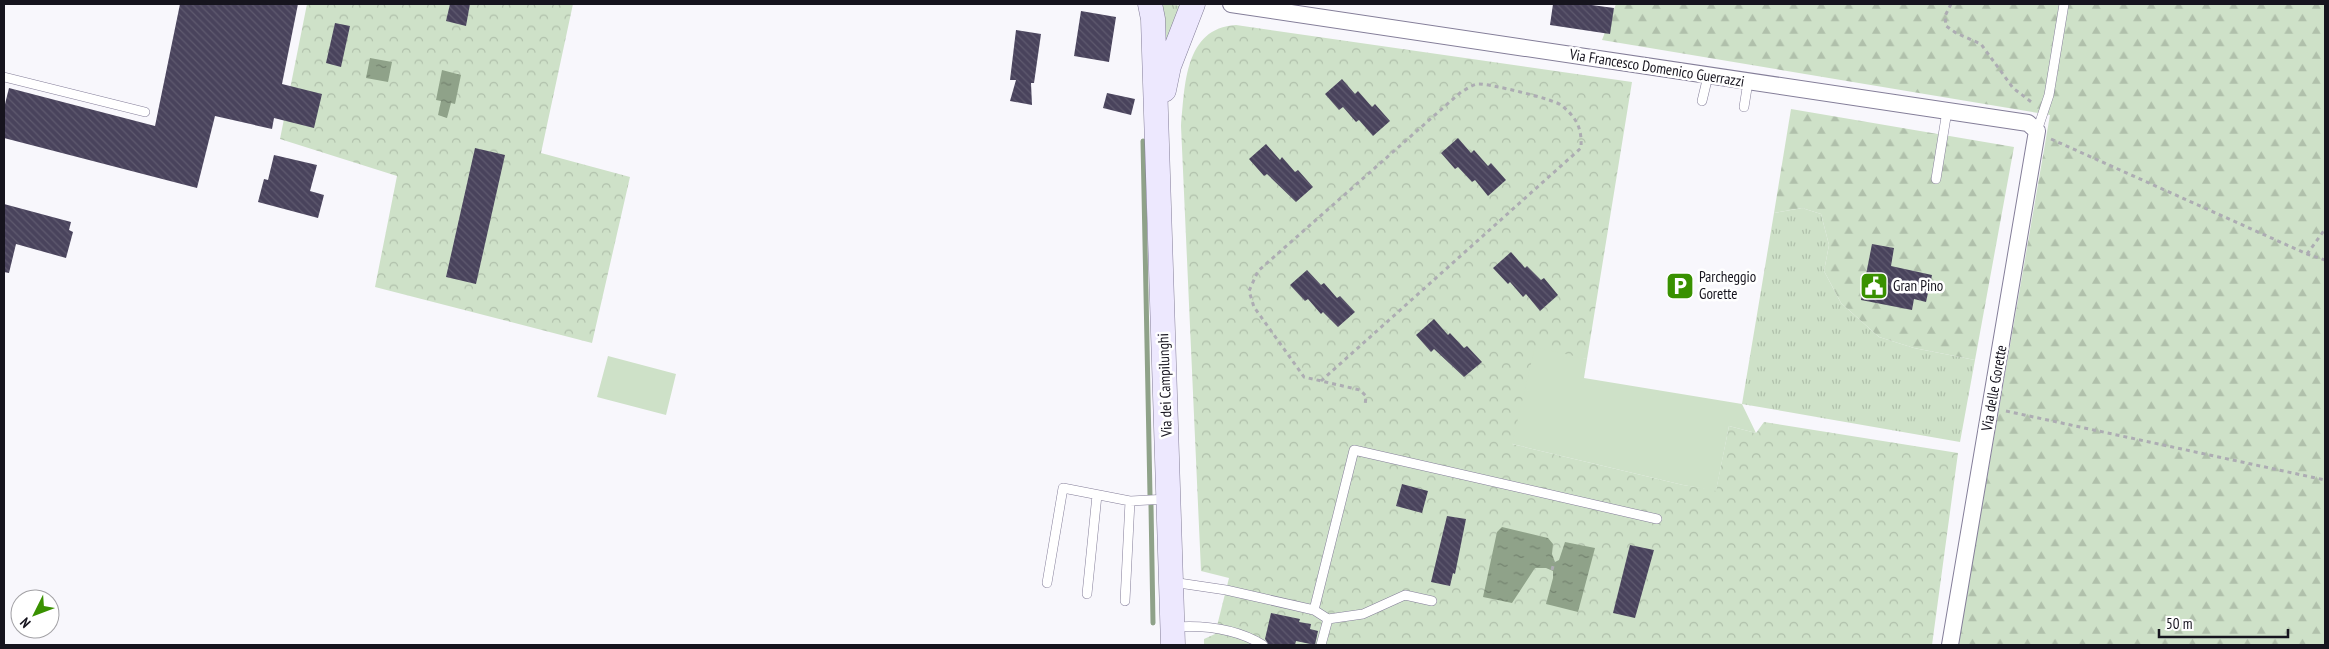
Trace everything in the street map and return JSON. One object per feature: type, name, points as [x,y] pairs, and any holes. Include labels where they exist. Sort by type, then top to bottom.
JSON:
[{"type":"street","name":"Via dei Campilunghi","points":[[1150,4],[1153,19],[1157,124],[1173,636]]},
{"type":"street","name":"Via dei Campilunghi","points":[[1157,124],[1169,66],[1193,4]]},
{"type":"street","name":"Via Francesco Domenico Guerrazzi","points":[[1231,4],[1268,7],[1708,76],[2028,123],[2037,132]]},
{"type":"street","name":"Via delle Gorette","points":[[1950,645],[2037,132]]},
{"type":"lane","points":[[2037,132],[2049,95],[2064,4]]},
{"type":"lane","points":[[1702,101],[1708,76]]},
{"type":"lane","points":[[4,77],[145,112]]},
{"type":"lane","points":[[1744,107],[1748,82]]},
{"type":"lane","points":[[1936,179],[1947,111]]},
{"type":"lane","points":[[1314,610],[1354,450],[1657,520]]},
{"type":"lane","points":[[1047,583],[1064,488],[1130,501],[1169,498]]},
{"type":"lane","points":[[1088,594],[1098,494]]},
{"type":"lane","points":[[1125,601],[1130,501]]},
{"type":"lane","points":[[1171,582],[1226,590],[1314,610],[1328,619],[1363,614],[1406,595],[1432,600]]},
{"type":"lane","points":[[1320,645],[1328,619]]},
{"type":"lane","points":[[1173,636],[1201,625],[1251,638],[1263,645]]},
{"type":"path","points":[[1951,4],[1945,16],[1946,26],[1956,33],[1981,44],[2013,88],[2044,110]]},
{"type":"path","points":[[1321,381],[1581,148],[1582,132],[1571,114],[1559,103],[1489,85],[1476,84],[1461,92],[1258,271],[1249,291],[1254,307],[1304,377],[1321,381],[1360,390],[1366,396],[1365,406]]},
{"type":"path","points":[[2037,132],[2059,144],[2307,254],[2325,260]]},
{"type":"path","points":[[2307,254],[2325,229]]},
{"type":"path","points":[[1991,408],[2325,480]]},
{"type":"path","points":[[1552,570],[1554,562]]},
{"type":"green space","points":[[307,4],[573,4],[541,153],[630,177],[592,343],[375,287],[397,176],[280,139]]},
{"type":"green space","points":[[1159,4],[1185,6],[1166,47]]},
{"type":"green space","points":[[1616,4],[2325,4],[2325,645],[1958,645],[2050,115],[1602,40]]},
{"type":"green space","points":[[1236,25],[1632,82],[1587,359],[1579,358],[1512,444],[1683,485],[1716,490],[1729,426],[1756,433],[1764,422],[1958,453],[1932,645],[1204,645],[1204,639],[1215,634],[1229,578],[1201,571],[1181,126],[1186,77],[1190,62],[1197,48],[1206,36],[1219,29]]},
{"type":"green space","points":[[1791,109],[2014,147],[1975,360],[1914,348],[1879,337],[1841,303],[1824,271],[1829,245],[1821,214],[1802,208],[1774,213]]},
{"type":"green space","points":[[1802,208],[1821,214],[1829,245],[1824,271],[1841,303],[1879,337],[1914,348],[1975,360],[1960,442],[1742,404],[1774,213]]},
{"type":"green space","points":[[1535,347],[1587,359],[1584,378],[1742,404],[1756,433],[1729,426],[1716,491],[1683,485],[1512,444]]},
{"type":"green space","points":[[608,356],[676,374],[666,415],[597,397]]},
{"type":"water","points":[[370,58],[392,62],[388,82],[366,78]]},
{"type":"water","points":[[442,70],[461,75],[455,104],[451,103],[447,118],[438,115],[441,101],[436,100]]},
{"type":"water","points":[[1502,527],[1548,538],[1553,544],[1552,554],[1555,562],[1559,560],[1565,542],[1595,548],[1578,612],[1546,604],[1553,571],[1546,568],[1535,568],[1512,603],[1483,597],[1497,532]]},
{"type":"building","points":[[180,4],[298,4],[282,84],[322,94],[314,128],[274,118],[272,129],[215,116],[197,188],[4,138],[4,108],[9,88],[155,126]]},
{"type":"building","points":[[450,4],[470,4],[466,26],[446,21]]},
{"type":"building","points":[[1553,4],[1584,4],[1614,8],[1610,34],[1550,25]]},
{"type":"building","points":[[1081,11],[1116,17],[1109,62],[1074,56]]},
{"type":"building","points":[[335,23],[350,26],[341,67],[326,63]]},
{"type":"building","points":[[1016,30],[1041,34],[1034,83],[1031,83],[1032,105],[1010,101],[1016,80],[1010,80]]},
{"type":"building","points":[[1342,79],[1355,94],[1358,91],[1372,107],[1375,104],[1390,121],[1373,136],[1359,120],[1356,122],[1343,107],[1339,110],[1325,94]]},
{"type":"building","points":[[1107,93],[1135,99],[1131,115],[1103,108]]},
{"type":"building","points":[[1458,138],[1471,153],[1474,150],[1488,166],[1491,163],[1506,180],[1488,196],[1475,180],[1472,182],[1458,167],[1455,169],[1441,153]]},
{"type":"building","points":[[1266,144],[1280,160],[1282,157],[1295,172],[1298,170],[1313,187],[1296,202],[1267,174],[1264,176],[1249,159]]},
{"type":"building","points":[[475,148],[505,155],[476,284],[446,277]]},
{"type":"building","points":[[274,155],[317,165],[310,191],[324,195],[318,218],[258,202],[264,179],[268,180]]},
{"type":"building","points":[[4,204],[71,222],[69,230],[73,232],[66,258],[16,244],[9,273],[4,272]]},
{"type":"building","points":[[1872,244],[1894,248],[1891,266],[1932,275],[1926,302],[1914,299],[1912,310],[1861,300]]},
{"type":"building","points":[[1511,252],[1525,268],[1527,266],[1541,280],[1544,278],[1558,295],[1540,311],[1526,294],[1523,297],[1510,282],[1508,284],[1493,268]]},
{"type":"building","points":[[1307,270],[1321,285],[1324,283],[1337,298],[1340,296],[1355,312],[1338,327],[1323,312],[1321,314],[1308,299],[1305,301],[1290,285]]},
{"type":"building","points":[[1434,319],[1448,335],[1450,333],[1464,348],[1467,346],[1482,362],[1464,377],[1434,349],[1431,352],[1416,335]]},
{"type":"building","points":[[1402,484],[1428,491],[1422,513],[1396,506]]},
{"type":"building","points":[[1447,516],[1466,519],[1455,574],[1453,573],[1450,586],[1431,582]]},
{"type":"building","points":[[1630,545],[1654,550],[1635,618],[1613,613]]},
{"type":"building","points":[[1271,613],[1300,619],[1299,622],[1311,624],[1310,629],[1318,631],[1315,645],[1296,641],[1295,645],[1269,645],[1265,639]]},
{"type":"waterway","points":[[1143,141],[1150,495]]},
{"type":"waterway","points":[[1151,505],[1153,623]]},
{"type":"place","name":"Parcheggio Gorette","points":[[1680,286]]},
{"type":"place","name":"Gran Pino","points":[[1874,286]]}]
